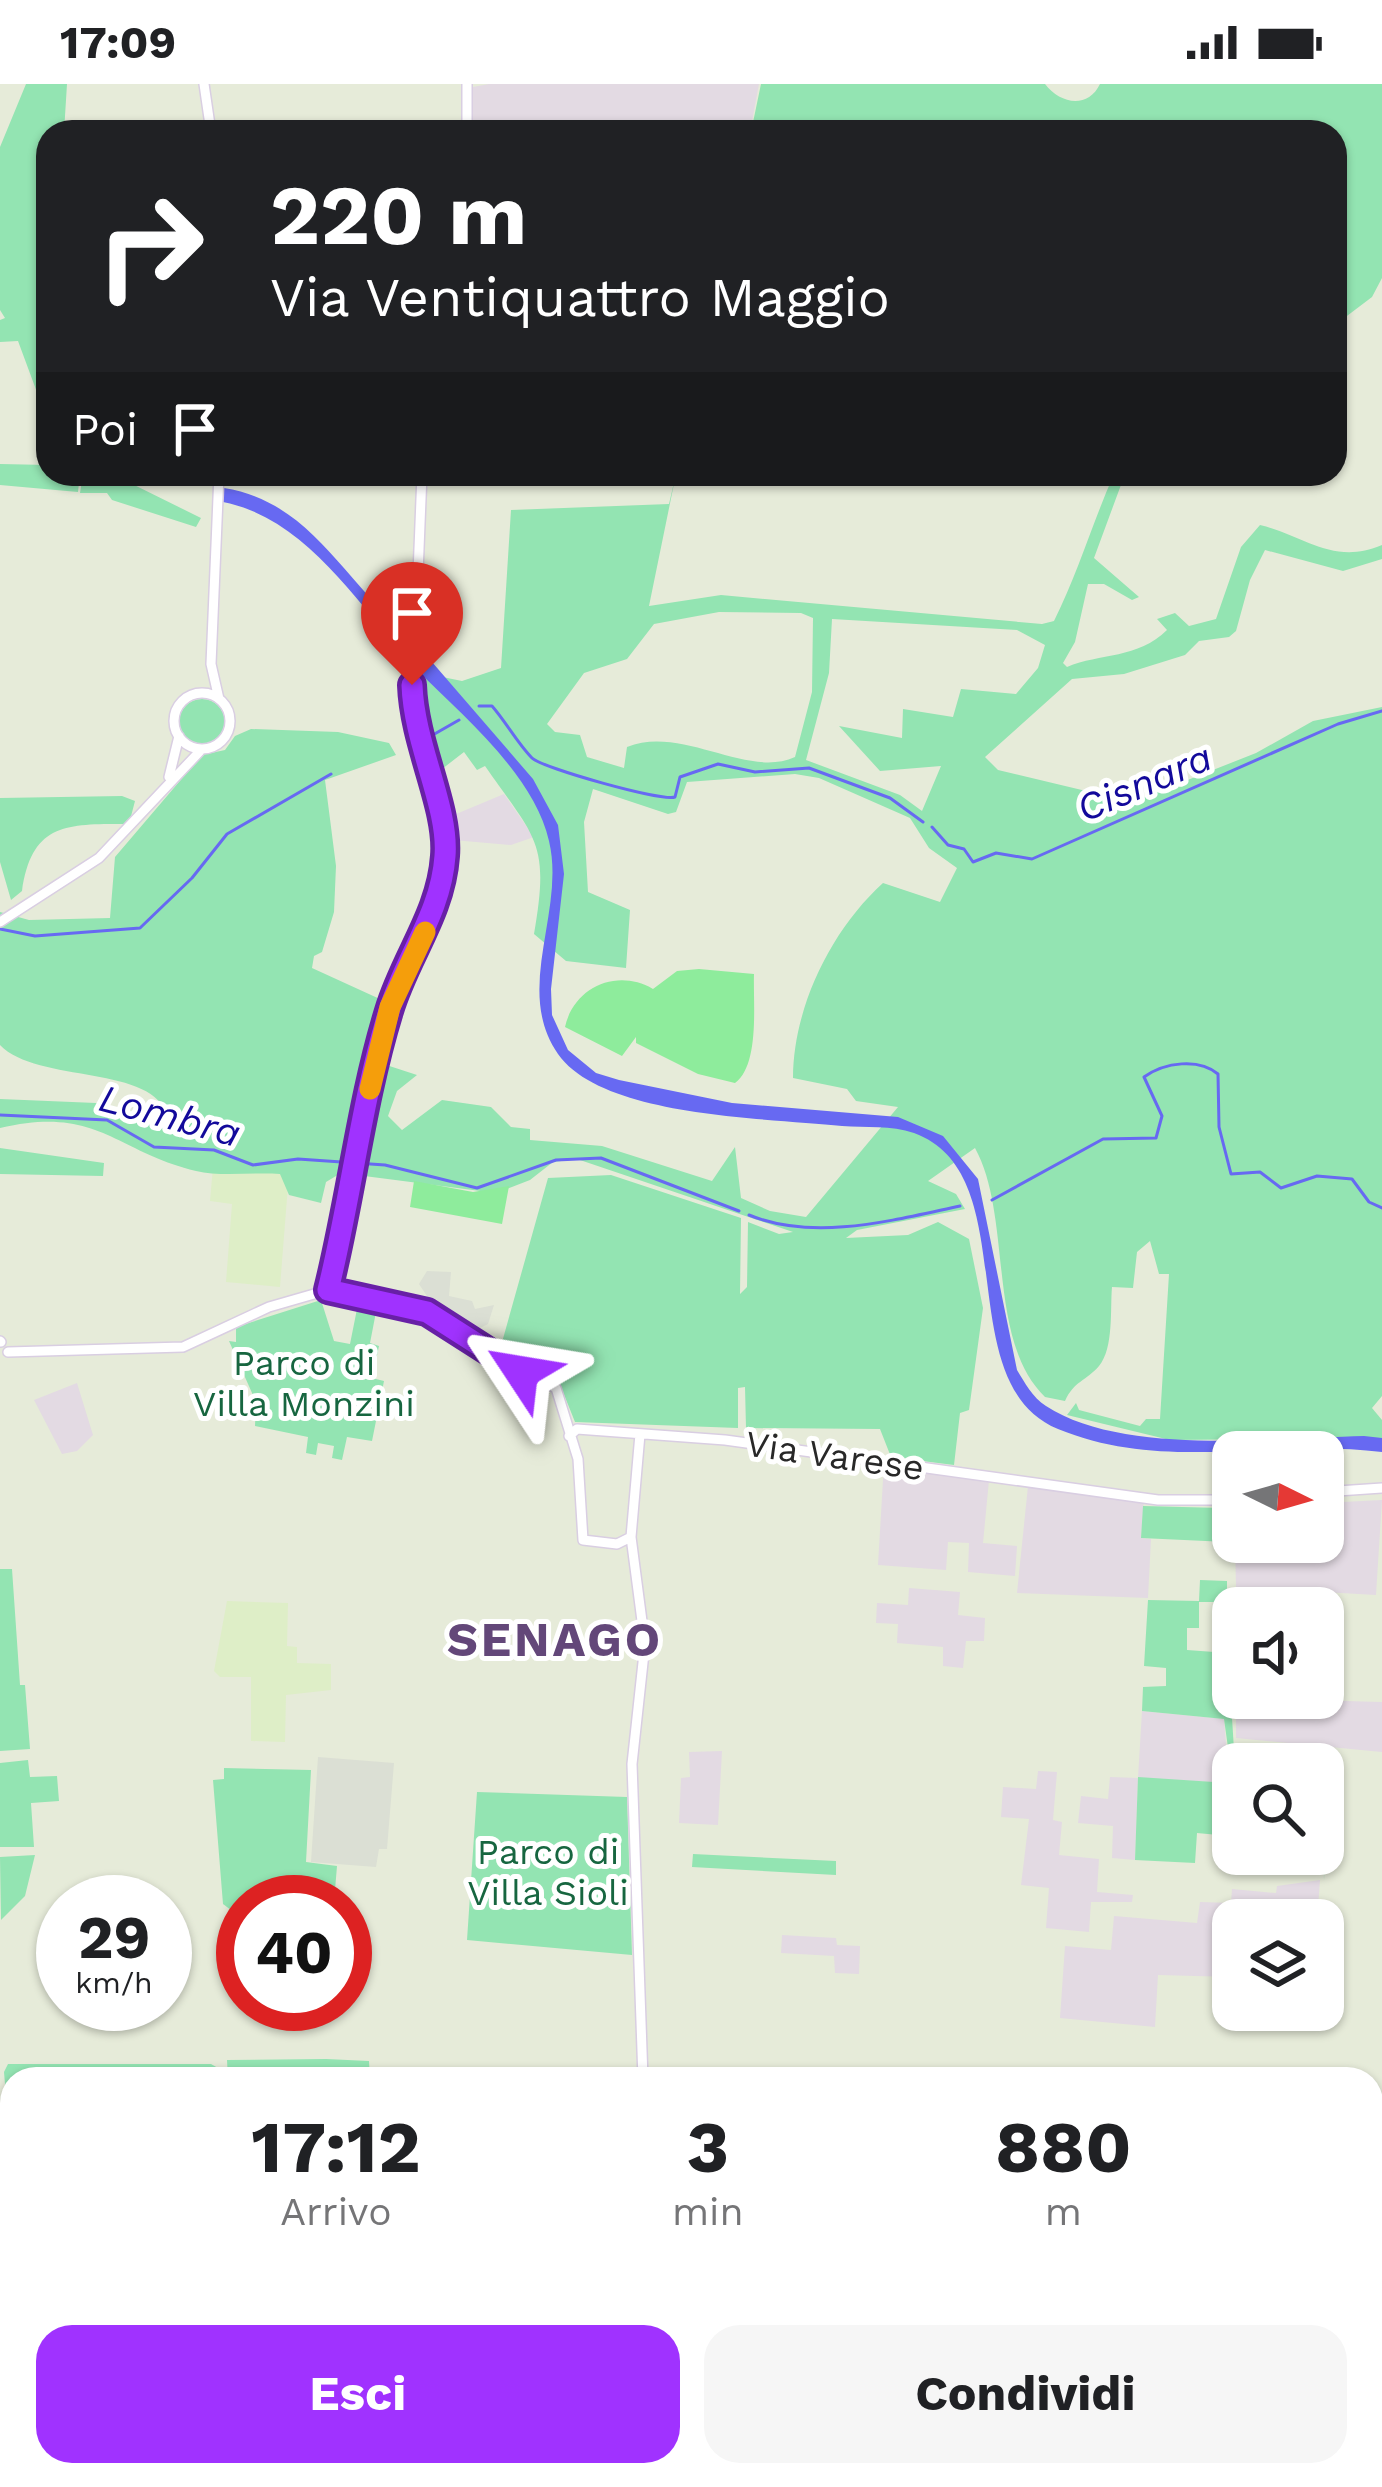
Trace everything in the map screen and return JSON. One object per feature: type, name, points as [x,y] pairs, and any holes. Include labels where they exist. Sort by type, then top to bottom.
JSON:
[{"type":"street","points":[[203,84],[209,120]]},
{"type":"street","points":[[467,84],[467,120]]},
{"type":"street","points":[[3,920],[100,858],[130,831],[168,782],[202,749],[216,746],[229,730],[230,715],[219,699],[212,664],[219,486]]},
{"type":"street","points":[[328,1290],[390,1007],[431,916],[445,864],[444,829],[415,725],[412,665],[421,486]]},
{"type":"street","points":[[168,782],[178,736],[176,712],[212,664]]},
{"type":"street","points":[[194,694],[219,699]]},
{"type":"street","points":[[178,736],[202,749]]},
{"type":"street","points":[[3,1347],[31,1352],[174,1348],[269,1307],[328,1290],[427,1312],[512,1367],[554,1386],[578,1456],[586,1542],[617,1544],[631,1537]]},
{"type":"street","name":"Via Varese","points":[[573,1433],[640,1433],[775,1446],[1028,1484],[1174,1502],[1212,1501]]},
{"type":"street","points":[[640,1433],[630,1560],[645,1644],[635,1750],[643,2067]]},
{"type":"street","points":[[1344,1491],[1382,1489]]},
{"type":"street","points":[[617,1544],[630,1560]]},
{"type":"shaded area","points":[[759,84],[752,120],[473,120],[473,87]]},
{"type":"shaded area","points":[[224,488],[255,496],[305,528],[410,636],[408,660],[304,543],[252,511],[223,502]]},
{"type":"shaded area","points":[[419,647],[533,779],[558,825],[564,874],[552,1015],[568,1050],[596,1073],[619,1080],[732,1103],[898,1117],[943,1136],[978,1179],[1017,1370],[1029,1390],[1078,1422],[1157,1438],[1212,1440],[1212,1451],[1138,1449],[1098,1442],[1058,1429],[1025,1405],[1005,1369],[993,1326],[969,1190],[948,1156],[914,1133],[648,1103],[580,1075],[558,1054],[545,1029],[540,1003],[552,868],[541,817],[495,748],[417,670]]},
{"type":"shaded area","points":[[504,794],[534,837],[511,845],[453,840],[449,817]]},
{"type":"shaded area","points":[[213,1167],[289,1173],[280,1287],[226,1282],[232,1204],[210,1201]]},
{"type":"shaded area","points":[[427,1271],[451,1272],[449,1296],[472,1301],[475,1309],[494,1305],[488,1324],[474,1331],[429,1299],[419,1284]]},
{"type":"shaded area","points":[[77,1383],[93,1435],[77,1451],[62,1454],[34,1400]]},
{"type":"shaded area","points":[[1344,1437],[1382,1438],[1382,1452],[1344,1449]]},
{"type":"shaded area","points":[[884,1463],[989,1480],[983,1543],[1017,1546],[1015,1576],[968,1572],[969,1543],[948,1542],[946,1570],[878,1565]]},
{"type":"shaded area","points":[[1028,1486],[1144,1500],[1141,1538],[1151,1539],[1148,1598],[1017,1593]]},
{"type":"shaded area","points":[[1382,1500],[1376,1595],[1344,1593],[1344,1587],[1236,1587],[1235,1563],[1344,1563],[1344,1502]]},
{"type":"shaded area","points":[[909,1588],[960,1592],[958,1615],[985,1618],[984,1641],[966,1641],[963,1668],[943,1666],[943,1647],[897,1643],[898,1624],[876,1623],[877,1603],[908,1605]]},
{"type":"shaded area","points":[[227,1601],[288,1603],[287,1646],[297,1647],[297,1663],[331,1664],[331,1690],[286,1695],[285,1742],[251,1741],[251,1677],[220,1677],[214,1671]]},
{"type":"shaded area","points":[[1344,1701],[1382,1702],[1382,1752],[1344,1748],[1344,1743],[1236,1738],[1236,1719],[1344,1719]]},
{"type":"shaded area","points":[[1142,1711],[1224,1719],[1226,1743],[1212,1743],[1212,1782],[1138,1778]]},
{"type":"shaded area","points":[[722,1751],[718,1825],[679,1823],[681,1778],[690,1777],[689,1752]]},
{"type":"shaded area","points":[[318,1757],[394,1763],[387,1849],[379,1849],[376,1867],[311,1862]]},
{"type":"shaded area","points":[[1038,1771],[1057,1772],[1053,1820],[1062,1822],[1059,1855],[1099,1859],[1097,1892],[1133,1895],[1132,1902],[1091,1902],[1089,1932],[1046,1928],[1049,1888],[1021,1885],[1029,1819],[1001,1817],[1003,1787],[1036,1789]]},
{"type":"shaded area","points":[[1110,1777],[1138,1778],[1135,1860],[1112,1858],[1113,1826],[1078,1823],[1081,1796],[1108,1799]]},
{"type":"shaded area","points":[[1320,1880],[1319,1899],[1231,1899],[1232,1889],[1276,1893],[1277,1886]]},
{"type":"shaded area","points":[[1200,1902],[1212,1902],[1212,1976],[1158,1975],[1155,2027],[1060,2018],[1065,1946],[1111,1950],[1114,1916],[1197,1923]]},
{"type":"shaded area","points":[[782,1935],[836,1938],[837,1945],[860,1946],[859,1974],[835,1973],[834,1956],[781,1953]]},
{"type":"green space","points":[[26,84],[67,84],[65,120],[36,120],[36,390],[18,341],[0,342],[0,320],[5,318],[0,310],[0,147]]},
{"type":"green space","points":[[761,84],[1045,84],[1058,96],[1074,101],[1088,97],[1100,84],[1382,84],[1382,278],[1372,297],[1347,316],[1347,120],[754,120]]},
{"type":"green space","points":[[0,464],[36,465],[36,486],[79,486],[78,492],[0,485]]},
{"type":"green space","points":[[81,486],[136,486],[201,518],[196,527],[112,500],[107,493],[80,493]]},
{"type":"green space","points":[[673,486],[649,606],[721,595],[1042,624],[1054,621],[1109,486],[1121,486],[1094,558],[1139,597],[1132,600],[1104,584],[1088,584],[1075,642],[1063,663],[1067,667],[1144,646],[1167,630],[1157,619],[1175,613],[1189,626],[1216,619],[1241,547],[1260,525],[1333,551],[1364,551],[1382,545],[1382,559],[1343,571],[1265,550],[1250,580],[1236,631],[1229,637],[1199,641],[1185,655],[1124,674],[1072,679],[985,757],[998,770],[1132,802],[1256,753],[1313,721],[1382,707],[1382,1396],[1372,1408],[1382,1420],[1382,1438],[1344,1438],[1344,1431],[1212,1431],[1212,1440],[1170,1440],[1067,1415],[1076,1403],[1079,1410],[1140,1426],[1146,1419],[1160,1419],[1169,1274],[1159,1274],[1150,1241],[1137,1252],[1133,1288],[1112,1287],[1109,1339],[1099,1366],[1065,1401],[1045,1397],[1027,1373],[1015,1344],[994,1208],[975,1148],[928,1181],[956,1194],[965,1209],[857,1230],[846,1238],[908,1235],[938,1222],[969,1239],[983,1308],[969,1410],[960,1413],[954,1465],[891,1457],[880,1429],[746,1428],[745,1387],[738,1388],[738,1428],[575,1422],[561,1387],[499,1353],[548,1178],[611,1175],[741,1218],[740,1294],[747,1287],[748,1222],[779,1234],[793,1232],[577,1159],[553,1162],[530,1180],[496,1193],[341,1173],[326,1182],[321,1203],[289,1195],[280,1174],[196,1171],[83,1126],[33,1122],[0,1128],[0,1099],[96,1103],[157,1125],[167,1117],[158,1100],[141,1089],[40,1065],[0,1045],[0,912],[29,920],[110,918],[115,857],[202,755],[225,750],[235,736],[251,729],[338,732],[389,743],[396,755],[325,780],[336,866],[334,912],[312,968],[382,1000],[371,1060],[417,1075],[397,1091],[388,1116],[402,1130],[442,1100],[491,1107],[511,1127],[530,1129],[530,1140],[602,1146],[712,1181],[735,1147],[741,1198],[770,1211],[806,1217],[898,1107],[856,1101],[847,1089],[793,1078],[800,1025],[818,972],[847,923],[883,883],[940,902],[957,868],[929,848],[910,818],[819,778],[795,774],[687,782],[676,812],[668,814],[593,789],[584,822],[588,892],[630,910],[626,968],[566,961],[534,934],[539,860],[516,810],[485,766],[477,770],[464,752],[433,776],[421,738],[418,672],[462,681],[501,668],[511,510],[669,504]],"holes":[[[719,612],[801,613],[813,618],[812,692],[795,757],[756,762],[692,746],[648,742],[627,747],[624,768],[587,757],[580,735],[555,732],[547,724],[584,673],[627,659],[654,624]],[[832,619],[1017,630],[1045,645],[1038,668],[1016,694],[961,689],[953,717],[903,709],[902,738],[839,726],[880,771],[941,766],[922,811],[900,795],[806,760],[829,673]]]},
{"type":"green space","points":[[202,699],[218,706],[225,722],[218,738],[202,745],[186,738],[179,722],[186,706]]},
{"type":"green space","points":[[122,796],[135,801],[129,824],[71,827],[44,839],[34,851],[22,891],[11,900],[0,862],[0,798]]},
{"type":"green space","points":[[677,971],[754,974],[752,1048],[735,1083],[698,1074],[636,1043],[636,1037],[622,1056],[565,1027],[577,1001],[599,985],[625,980],[653,989]]},
{"type":"green space","points":[[0,1148],[104,1163],[103,1176],[0,1174]]},
{"type":"green space","points":[[414,1181],[473,1192],[509,1186],[502,1224],[410,1207]]},
{"type":"green space","name":"Parco di Villa Monzini","points":[[321,1300],[334,1341],[350,1344],[357,1309],[376,1312],[370,1343],[379,1346],[372,1378],[384,1381],[372,1441],[347,1437],[342,1460],[332,1458],[334,1446],[318,1443],[316,1455],[306,1453],[308,1437],[255,1426],[256,1402],[229,1341],[236,1342],[236,1327]]},
{"type":"green space","points":[[1143,1506],[1212,1508],[1212,1541],[1141,1538]]},
{"type":"green space","points":[[0,1569],[12,1569],[30,1749],[0,1751]]},
{"type":"green space","points":[[1200,1580],[1227,1581],[1227,1587],[1212,1587],[1212,1602],[1199,1602],[1199,1628],[1187,1628],[1187,1650],[1212,1652],[1212,1718],[1142,1711],[1143,1687],[1166,1686],[1166,1668],[1144,1666],[1148,1600],[1199,1601]]},
{"type":"green space","points":[[1224,1719],[1232,1719],[1234,1743],[1227,1743]]},
{"type":"green space","points":[[28,1760],[30,1777],[57,1776],[59,1801],[31,1803],[34,1847],[0,1847],[0,1763]]},
{"type":"green space","points":[[224,1768],[311,1770],[306,1862],[337,1866],[336,1875],[221,1875],[213,1780],[224,1779]]},
{"type":"green space","points":[[1138,1777],[1212,1782],[1212,1834],[1197,1833],[1195,1863],[1135,1860]]},
{"type":"green space","name":"Parco di Villa Sioli","points":[[477,1792],[627,1797],[632,1955],[467,1940]]},
{"type":"green space","points":[[693,1854],[836,1861],[836,1875],[692,1867]]},
{"type":"green space","points":[[35,1855],[25,1896],[1,1920],[0,1857]]},
{"type":"green space","points":[[227,2060],[369,2061],[369,2067],[227,2067]]},
{"type":"green space","points":[[211,2064],[216,2067],[6,2067]]},
{"type":"waterway","name":"Cisnara","points":[[479,706],[492,706],[532,758],[627,789],[675,797],[680,777],[718,764],[755,772],[809,768],[890,798],[923,822]]},
{"type":"waterway","name":"Cisnara","points":[[932,827],[948,845],[964,849],[973,862],[996,853],[1032,859],[1338,724],[1382,711]]},
{"type":"waterway","name":"Cisnara","points":[[424,740],[459,720]]},
{"type":"waterway","name":"Cisnara","points":[[0,929],[35,936],[140,928],[192,878],[227,834],[331,774]]},
{"type":"waterway","name":"Lombra","points":[[992,1200],[1103,1139],[1156,1138],[1162,1116],[1144,1077],[1172,1065],[1192,1064],[1218,1074],[1219,1127],[1231,1174],[1260,1172],[1281,1188],[1317,1176],[1352,1179],[1369,1202],[1382,1208]]},
{"type":"waterway","name":"Lombra","points":[[0,1115],[107,1120],[154,1147],[214,1150],[253,1165],[298,1159],[385,1165],[477,1188],[556,1160],[601,1158],[739,1211]]},
{"type":"waterway","name":"Lombra","points":[[749,1215],[774,1223],[827,1228],[960,1206]]},
{"type":"slow traffic","points":[[370,1089],[390,1007],[425,932]]},
{"type":"district","name":"SENAGO","points":[[555,1639]]},
{"type":"route","points":[[412,685],[420,753],[444,829],[445,864],[431,916],[388,1013],[328,1290],[427,1312],[521,1372]]}]
